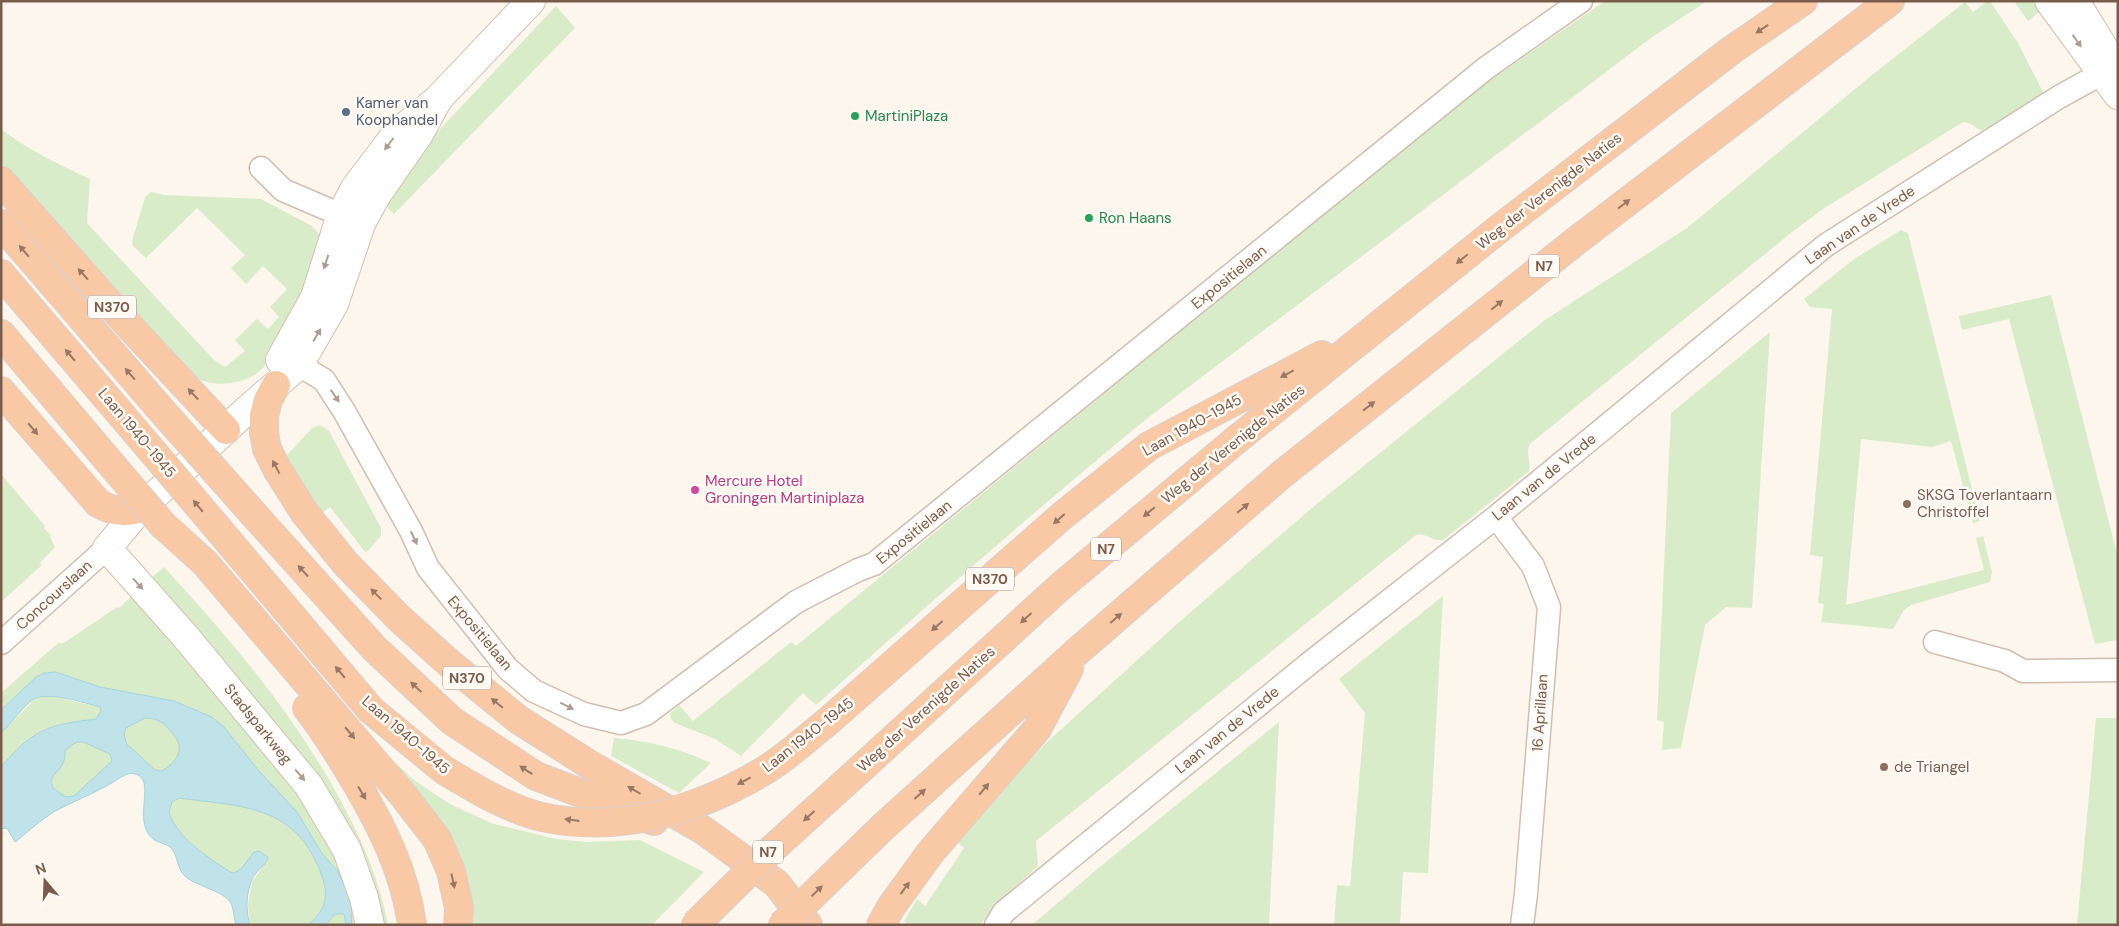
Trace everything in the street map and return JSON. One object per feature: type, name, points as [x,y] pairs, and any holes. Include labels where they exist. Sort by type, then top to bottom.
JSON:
[{"type":"highway","name":"Weg der Verenigde Naties","points":[[695,925],[770,851],[1061,586],[1377,326],[1500,228],[1725,55],[1803,1]]},
{"type":"highway","name":"N7","points":[[782,925],[884,826],[1080,650],[1281,475],[1576,241],[1890,1]]},
{"type":"highway","name":"N370","points":[[1,181],[131,328],[226,430]]},
{"type":"highway","name":"N370","points":[[1,224],[257,518],[374,648],[452,721],[536,776],[620,807],[694,838],[777,884]]},
{"type":"highway","name":"Laan 1940-1945","points":[[1,274],[371,710],[444,770],[491,798],[542,817],[595,822],[614,822],[653,817],[726,791],[760,773],[826,723],[1055,523],[1149,446],[1377,326]]},
{"type":"highway","points":[[1,334],[200,568],[402,794],[437,839],[451,871],[459,908],[458,925]]},
{"type":"highway","name":"N370","points":[[276,386],[266,408],[264,433],[267,449],[277,469],[304,512],[346,564],[400,619],[449,663],[519,720],[587,763],[703,830],[777,884],[808,925]]},
{"type":"highway","points":[[1,391],[98,503],[118,511],[140,509]]},
{"type":"highway","points":[[200,568],[324,730],[376,817],[398,865],[410,907],[412,925]]},
{"type":"highway","points":[[881,925],[891,907],[930,853],[1037,729],[1080,650]]},
{"type":"main road","points":[[107,548],[140,509],[249,408],[299,365],[334,304],[351,220],[355,188],[396,134],[438,99],[531,1]]},
{"type":"main road","points":[[2049,1],[2114,75]]},
{"type":"main road","points":[[2075,1],[2114,75]]},
{"type":"main road","points":[[249,408],[290,345],[351,220]]},
{"type":"main road","name":"Stadsparkweg","points":[[107,548],[185,636],[310,786],[347,850],[364,898],[370,925]]},
{"type":"street","name":"Expositielaan","points":[[299,365],[324,380],[344,411],[411,531],[428,568],[508,669],[534,691],[584,714],[621,723],[646,714],[796,602],[874,564],[1486,68],[1581,1]]},
{"type":"street","name":"Laan van de Vrede","points":[[996,925],[1004,912],[1311,662],[1496,517],[1826,245],[2059,97],[2114,75]]},
{"type":"street","points":[[261,168],[283,190],[351,220]]},
{"type":"street","name":"16 Aprillaan","points":[[1496,517],[1533,566],[1549,607],[1522,925]]},
{"type":"street","name":"Concourslaan","points":[[1,644],[107,548]]},
{"type":"street","points":[[1935,642],[2005,661],[2023,671],[2118,670]]},
{"type":"green space","points":[[1605,1],[1707,1],[1651,38],[1145,420],[897,632],[816,705],[803,693],[741,756],[715,739],[675,723],[671,719],[670,714],[679,705],[693,721],[791,642],[796,646],[1469,95]]},
{"type":"green space","points":[[1987,1],[1990,1],[2018,43],[2045,96],[1985,131],[1963,122],[1823,209],[1791,233],[1531,443],[1528,450],[1529,471],[1443,540],[1436,540],[1420,534],[1416,535],[1036,841],[1038,866],[999,901],[980,925],[908,925],[904,921],[917,899],[925,906],[964,848],[957,842],[1001,789],[1046,743],[1178,623],[1319,502],[1545,320],[1687,228],[1872,75],[1965,2],[1973,12]]},
{"type":"green space","points":[[2014,1],[2039,1],[2044,8],[2028,21]]},
{"type":"green space","points":[[556,6],[575,28],[394,214],[377,196]]},
{"type":"green space","points":[[1,129],[11,137],[56,163],[90,179],[87,223],[214,360],[225,367],[245,351],[235,340],[257,319],[268,329],[279,317],[270,307],[287,289],[263,266],[246,284],[231,268],[245,255],[197,208],[146,258],[133,246],[132,241],[145,197],[151,192],[164,195],[261,199],[312,226],[320,235],[322,242],[321,254],[284,337],[265,366],[245,380],[219,384],[197,379],[171,361],[1,163]]},
{"type":"green space","points":[[1901,230],[1908,233],[1980,521],[1973,523],[1951,441],[1932,447],[1861,439],[1846,605],[1984,570],[1976,538],[1983,536],[1992,572],[1990,582],[1911,605],[1904,610],[1893,629],[1821,622],[1824,604],[1818,603],[1823,557],[1810,555],[1832,309],[1810,307],[1804,299],[1854,259]]},
{"type":"green space","points":[[2051,295],[2118,558],[2118,640],[2095,644],[2009,319],[1962,330],[1959,316]]},
{"type":"green space","points":[[1770,332],[1752,608],[1726,607],[1705,625],[1681,748],[1662,750],[1664,722],[1657,720],[1671,413]]},
{"type":"green space","points":[[320,425],[329,431],[381,528],[381,536],[366,553],[330,507],[322,513],[294,476],[287,455],[312,428]]},
{"type":"green space","points":[[1,474],[45,526],[44,528],[51,535],[50,537],[55,547],[40,563],[42,565],[1,602]]},
{"type":"green space","points":[[164,567],[261,680],[284,710],[325,772],[351,820],[376,878],[388,925],[378,925],[373,894],[149,580]]},
{"type":"green space","points":[[133,595],[164,625],[282,765],[304,794],[324,824],[341,856],[353,890],[360,925],[351,925],[353,903],[337,870],[323,855],[297,812],[259,771],[224,727],[212,717],[174,701],[100,687],[56,672],[44,673],[36,677],[1,710],[1,693],[58,643],[64,643],[117,607],[119,608]]},
{"type":"green space","points":[[1443,596],[1428,873],[1403,872],[1400,925],[1334,925],[1337,885],[1350,886],[1365,713],[1339,679]]},
{"type":"green space","points":[[46,695],[100,707],[101,711],[97,719],[61,724],[37,733],[25,741],[1,766],[1,733],[35,699]]},
{"type":"green space","points":[[145,718],[161,722],[174,735],[179,746],[179,751],[174,761],[162,771],[154,770],[126,743],[124,734],[126,728]]},
{"type":"green space","points":[[2096,718],[2118,718],[2118,925],[2077,925]]},
{"type":"green space","points":[[1279,722],[1269,925],[1032,925],[1096,870]]},
{"type":"green space","points":[[614,738],[664,746],[711,763],[679,793],[611,756]]},
{"type":"green space","points":[[78,742],[83,742],[110,754],[112,762],[74,796],[66,797],[53,788],[52,780],[64,762],[65,751]]},
{"type":"green space","points":[[389,757],[414,780],[450,804],[491,823],[556,839],[587,842],[640,840],[704,872],[652,925],[474,925],[469,881],[451,836],[387,759]]},
{"type":"green space","points":[[179,798],[247,808],[267,814],[284,823],[299,836],[312,855],[323,879],[325,899],[318,915],[308,925],[250,925],[248,905],[252,882],[268,859],[254,852],[241,869],[234,873],[221,866],[195,847],[174,823],[169,813],[173,802]]},
{"type":"green space","points":[[334,914],[344,914],[346,925],[326,925]]},
{"type":"water","points":[[56,672],[100,687],[174,701],[212,717],[224,727],[259,771],[297,812],[323,855],[337,870],[353,903],[351,925],[346,925],[344,914],[338,914],[333,916],[326,925],[308,925],[318,915],[324,905],[325,886],[312,855],[299,836],[284,823],[267,814],[247,808],[179,798],[172,802],[169,813],[180,832],[203,854],[230,872],[234,873],[241,869],[254,852],[259,851],[268,857],[265,864],[253,878],[248,891],[247,912],[250,925],[236,925],[233,908],[229,901],[218,893],[185,876],[180,870],[172,849],[154,840],[146,830],[144,821],[144,784],[141,777],[135,774],[124,776],[55,811],[15,842],[7,828],[1,829],[1,766],[22,745],[37,734],[61,724],[96,719],[101,711],[100,707],[76,701],[48,696],[40,697],[25,706],[1,733],[1,710],[36,677],[44,673]],"holes":[[[145,718],[161,722],[174,735],[179,746],[179,751],[174,761],[162,771],[155,770],[126,743],[124,734],[126,728]],[[78,742],[83,742],[110,754],[112,761],[74,796],[66,797],[53,788],[52,780],[64,762],[65,751]]]},
{"type":"place","name":"Kamer van Koophandel","points":[[346,112]]},
{"type":"place","name":"MartiniPlaza","points":[[855,116]]},
{"type":"place","name":"Ron Haans","points":[[1089,218]]},
{"type":"place","name":"Mercure Hotel Groningen Martiniplaza","points":[[695,490]]},
{"type":"place","name":"SKSG Toverlantaarn Christoffel","points":[[1907,504]]},
{"type":"place","name":"de Triangel","points":[[1884,767]]}]
